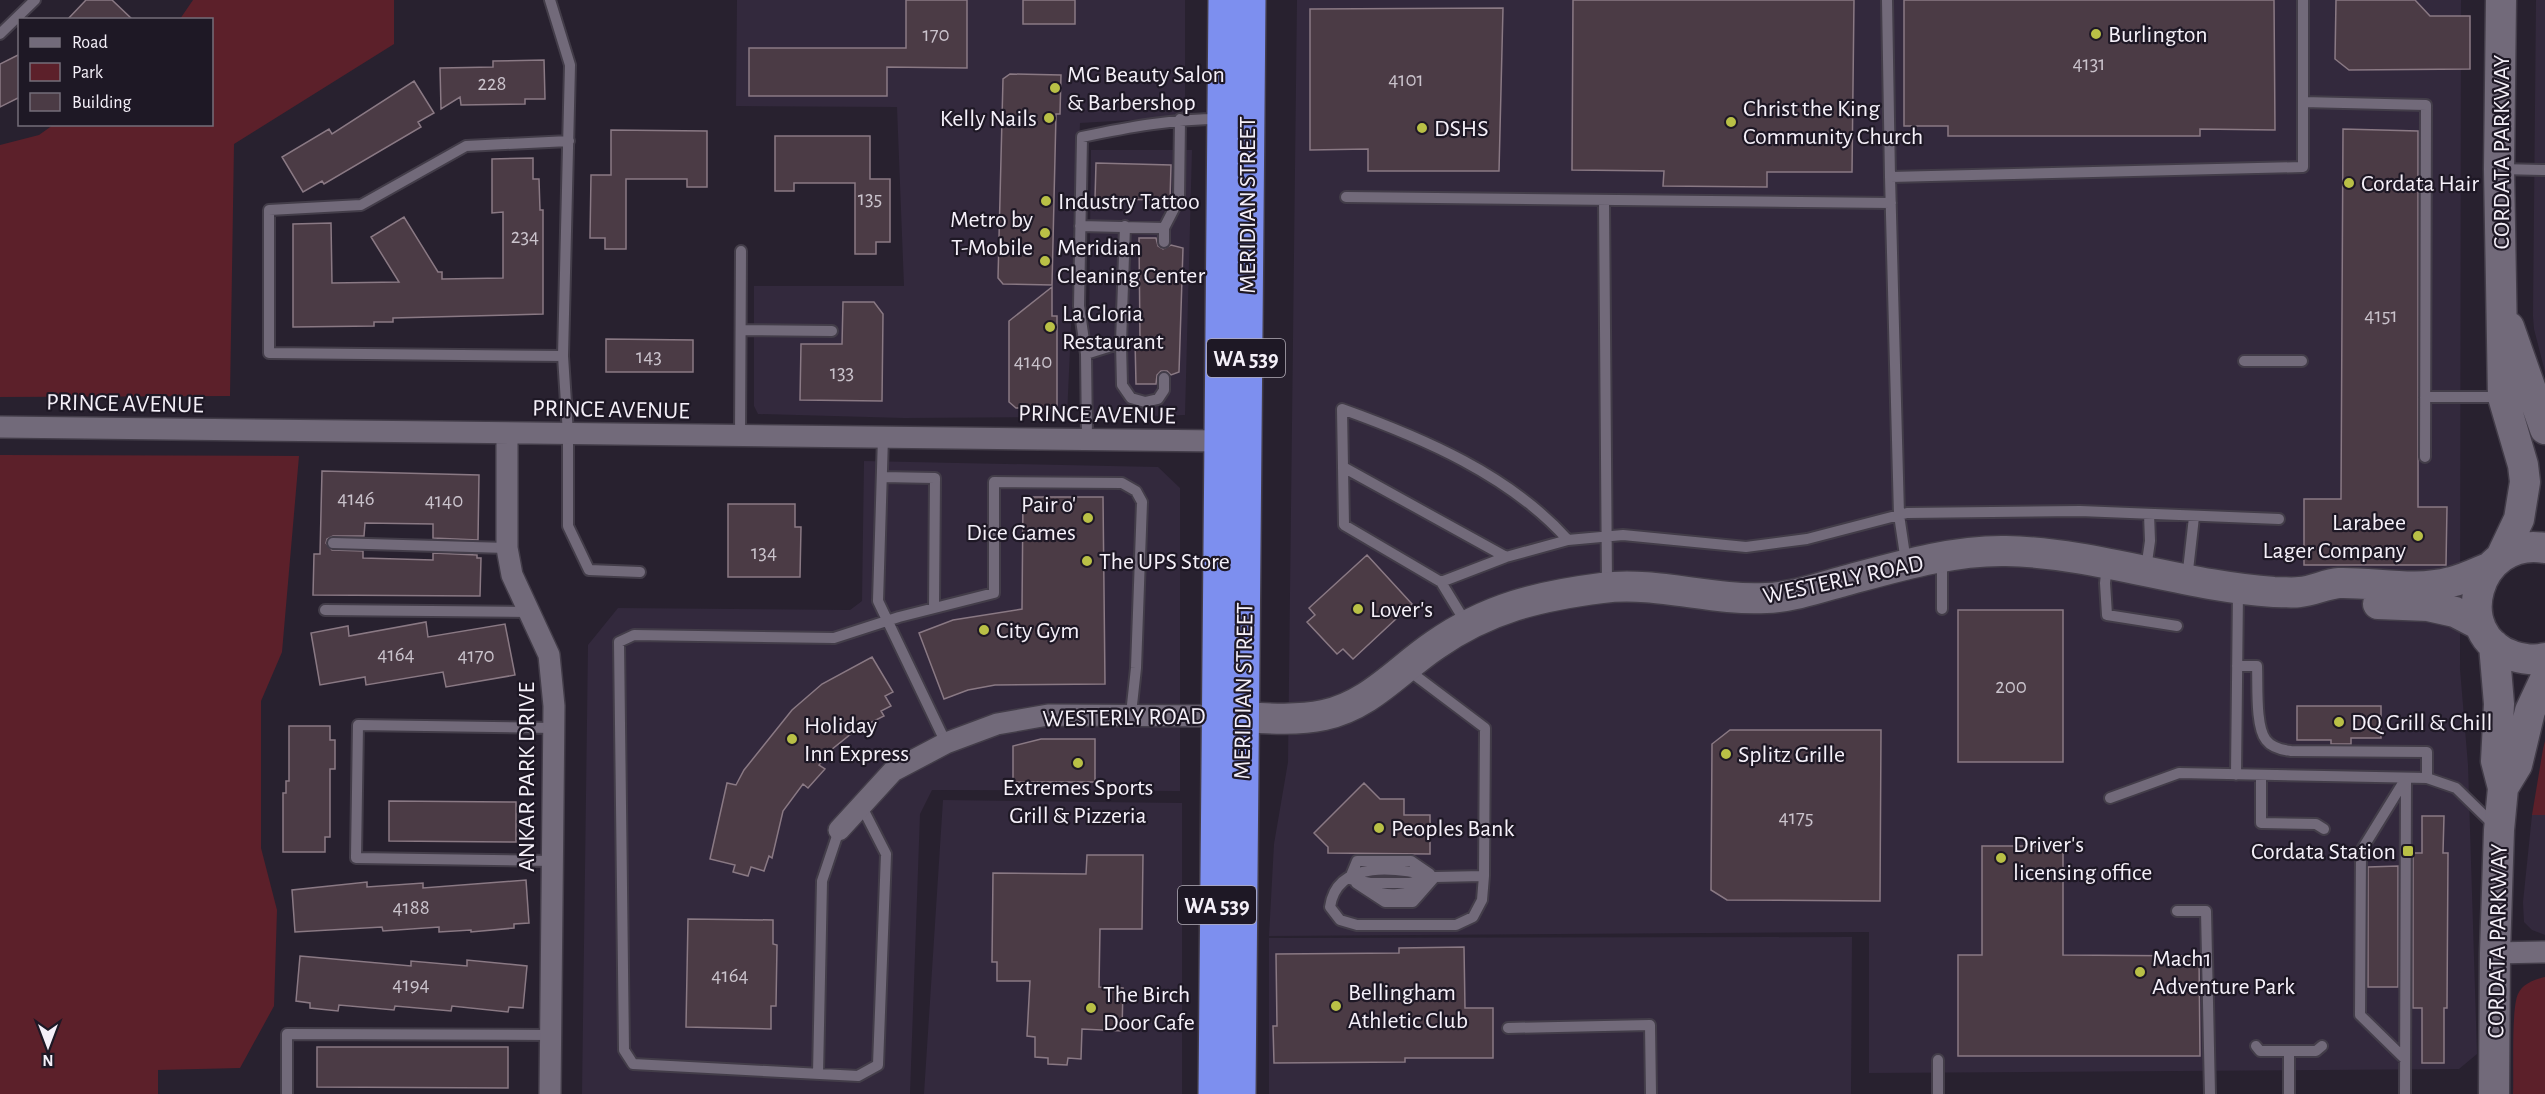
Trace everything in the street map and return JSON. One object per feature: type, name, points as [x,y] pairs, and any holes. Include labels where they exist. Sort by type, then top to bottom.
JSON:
[{"type":"highway","name":"MERIDIAN STREET","points":[[1225,0],[1221,441],[1231,716],[1239,1094]]},
{"type":"highway","name":"MERIDIAN STREET","points":[[1215,1094],[1216,936],[1244,541],[1249,0]]},
{"type":"highway","points":[[1221,441],[1232,466],[1232,495],[1244,541]]},
{"type":"highway","points":[[1216,936],[1228,976],[1226,1094]]},
{"type":"street","name":"CORDATA PARKWAY","points":[[2494,1094],[2495,953],[2499,830],[2503,788],[2496,761],[2499,704],[2487,635],[2477,610],[2477,596],[2519,519],[2525,482],[2523,465],[2503,397],[2499,170],[2501,0]]},
{"type":"street","name":"CORDATA PARKWAY","points":[[2501,304],[2545,429]]},
{"type":"street","name":"PRINCE AVENUE","points":[[0,427],[1221,441]]},
{"type":"street","name":"ANKAR PARK DRIVE","points":[[507,433],[507,548],[512,574],[549,656],[554,706],[550,1094]]},
{"type":"street","name":"WESTERLY ROAD","points":[[2302,592],[2336,583],[2383,585],[2450,583],[2519,549],[2545,548]]},
{"type":"street","name":"WESTERLY ROAD","points":[[839,830],[893,771],[945,743],[997,724],[1048,715],[1131,714],[1290,718],[1323,715],[1364,700],[1467,624],[1496,610],[1526,601],[1607,588],[1642,586],[1707,595],[1768,598],[1804,592],[1907,565],[1970,553],[2002,551],[2070,555],[2238,588],[2302,592],[2337,603],[2428,606],[2455,612],[2487,635],[2508,654],[2524,659],[2545,658]]},
{"type":"street","name":"CORDATA PARKWAY","points":[[2503,788],[2517,765],[2530,711],[2545,679]]},
{"type":"street","points":[[2495,953],[2545,952]]},
{"type":"lane","points":[[0,34],[35,0]]},
{"type":"lane","points":[[550,0],[570,65],[563,356],[568,434],[568,526],[589,570],[640,572]]},
{"type":"lane","points":[[1887,0],[1899,515],[1907,565]]},
{"type":"lane","points":[[1890,177],[2302,167],[2303,0]]},
{"type":"lane","points":[[2303,102],[2426,105],[2425,457]]},
{"type":"lane","points":[[1087,440],[1086,354],[1079,306],[1082,137],[1180,119],[1224,119]]},
{"type":"lane","points":[[1164,242],[1164,228],[1179,199],[1180,119]]},
{"type":"lane","points":[[563,356],[269,353],[269,210],[361,205],[466,146],[568,141]]},
{"type":"lane","points":[[2499,170],[2545,170]]},
{"type":"lane","points":[[1346,197],[1891,203]]},
{"type":"lane","points":[[1604,200],[1607,588]]},
{"type":"lane","points":[[1080,226],[1164,228]]},
{"type":"lane","points":[[1125,226],[1122,385],[1131,398],[1145,402],[1158,399],[1164,390],[1164,378]]},
{"type":"lane","points":[[741,251],[741,435]]},
{"type":"lane","points":[[741,330],[832,331]]},
{"type":"lane","points":[[1086,354],[1121,343]]},
{"type":"lane","points":[[2244,361],[2302,361]]},
{"type":"lane","points":[[2425,397],[2503,397]]},
{"type":"lane","points":[[1467,624],[1442,582],[1344,525],[1342,409],[1394,428],[1498,480],[1551,521],[1568,540]]},
{"type":"lane","points":[[883,437],[878,601],[945,743]]},
{"type":"lane","points":[[1343,467],[1506,557]]},
{"type":"lane","points":[[882,477],[935,478],[934,608]]},
{"type":"lane","points":[[861,805],[886,854],[878,1065],[858,1076],[633,1064],[624,1050],[619,642],[634,635],[834,638],[934,608],[994,593],[994,482],[1122,483],[1136,491],[1142,502],[1136,668],[1131,714]]},
{"type":"lane","points":[[1442,582],[1506,557],[1568,540],[1605,536],[1746,547],[1807,539],[1907,513],[2080,511],[2279,519]]},
{"type":"lane","points":[[2146,569],[2150,541],[2149,514]]},
{"type":"lane","points":[[2187,579],[2194,517]]},
{"type":"lane","points":[[333,543],[507,548]]},
{"type":"lane","points":[[1942,558],[1942,609]]},
{"type":"lane","points":[[2107,562],[2105,583],[2107,615],[2177,626]]},
{"type":"lane","points":[[2236,775],[2238,588]]},
{"type":"lane","points":[[325,610],[529,612]]},
{"type":"lane","points":[[2237,666],[2258,666],[2261,730],[2267,742],[2279,749],[2291,751],[2427,752],[2427,778]]},
{"type":"lane","points":[[1405,668],[1485,728],[1484,876],[1482,900],[1473,917],[1456,925],[1357,926],[1340,920],[1330,907],[1332,894],[1337,885],[1350,879],[1370,883],[1409,883],[1435,877],[1484,876]]},
{"type":"lane","points":[[552,861],[356,858],[358,725],[554,728]]},
{"type":"lane","points":[[2110,798],[2179,773],[2427,778],[2456,788],[2499,830]]},
{"type":"lane","points":[[2261,775],[2261,823],[2316,824],[2324,829]]},
{"type":"lane","points":[[2405,1094],[2406,778]]},
{"type":"lane","points":[[2405,1059],[2360,1016],[2360,980],[2361,851],[2406,778]]},
{"type":"lane","points":[[818,1074],[822,881],[839,830]]},
{"type":"lane","points":[[1350,879],[1357,861],[1412,861],[1435,877]]},
{"type":"lane","points":[[1350,879],[1385,902],[1413,902],[1435,877]]},
{"type":"lane","points":[[2177,911],[2206,911],[2210,1094]]},
{"type":"lane","points":[[1508,1028],[1650,1025],[1652,1094]]},
{"type":"lane","points":[[287,1094],[287,1034],[550,1035]]},
{"type":"lane","points":[[2256,1046],[2260,1051],[2316,1051],[2322,1046]]},
{"type":"lane","points":[[2289,1051],[2289,1094]]},
{"type":"lane","points":[[1938,1060],[1938,1094]]},
{"type":"shaded area","points":[[737,0],[1185,0],[1185,117],[1080,123],[1067,417],[904,418],[758,414],[754,406],[754,286],[904,286],[897,107],[736,106]]},
{"type":"shaded area","points":[[1297,0],[2461,0],[2460,669],[2468,765],[2477,1054],[2459,1069],[1869,1073],[1869,932],[1269,936],[1274,844],[1288,762]]},
{"type":"shaded area","points":[[2536,0],[2545,0],[2545,372],[2533,316]]},
{"type":"shaded area","points":[[1091,150],[1192,150],[1185,415],[1088,418]]},
{"type":"shaded area","points":[[864,461],[1158,467],[1180,488],[1180,791],[932,790],[920,814],[910,1094],[582,1094],[588,645],[618,608],[850,610],[862,601]]},
{"type":"shaded area","points":[[943,800],[1182,803],[1182,1094],[924,1094]]},
{"type":"shaded area","points":[[2532,815],[2545,815],[2545,935],[2532,930],[2524,922],[2523,902]]},
{"type":"shaded area","points":[[1852,937],[1851,1094],[1269,1094],[1269,938]]},
{"type":"green space","points":[[193,0],[394,0],[394,44],[234,144],[230,396],[0,397],[0,145],[39,135],[52,126],[213,126],[213,18],[181,18]]},
{"type":"green space","points":[[0,455],[299,456],[282,652],[261,701],[261,848],[277,910],[274,1006],[240,1068],[158,1070],[158,1094],[0,1094]]},
{"type":"green space","points":[[2545,741],[2545,815],[2532,815],[2543,749]]},
{"type":"green space","points":[[2545,977],[2545,1094],[2513,1094],[2514,1027],[2518,994],[2522,987]]},
{"type":"building","points":[[86,0],[112,0],[131,18],[69,18]]},
{"type":"building","points":[[906,0],[967,0],[967,68],[887,67],[887,96],[749,96],[749,48],[906,48]]},
{"type":"building","points":[[1023,0],[1075,0],[1075,24],[1023,24]]},
{"type":"building","points":[[1573,0],[1854,0],[1852,172],[1767,172],[1767,187],[1663,186],[1664,171],[1572,170]]},
{"type":"building","points":[[1904,0],[2274,0],[2275,130],[2200,129],[2200,136],[1948,136],[1948,126],[1904,126]]},
{"type":"building","points":[[2336,0],[2415,0],[2430,16],[2470,16],[2470,69],[2349,70],[2335,59]]},
{"type":"building","points":[[1503,8],[1499,171],[1368,171],[1368,149],[1310,150],[1310,9]]},
{"type":"building","points":[[18,55],[18,98],[0,107],[0,64]]},
{"type":"building","points":[[544,60],[545,99],[525,99],[525,104],[461,105],[460,97],[441,109],[440,68],[493,67],[493,61]]},
{"type":"building","points":[[1010,74],[1061,75],[1060,114],[1056,114],[1052,285],[1003,284],[998,278],[1003,79]]},
{"type":"building","points":[[414,81],[434,113],[418,122],[421,127],[324,184],[322,181],[303,192],[282,157],[329,129],[332,134]]},
{"type":"building","points":[[2343,129],[2418,131],[2418,507],[2447,507],[2446,565],[2304,565],[2304,499],[2341,499]]},
{"type":"building","points":[[611,130],[707,131],[707,187],[687,187],[687,179],[626,179],[626,249],[605,249],[605,238],[590,238],[591,175],[611,175]]},
{"type":"building","points":[[775,136],[870,136],[870,179],[890,179],[890,242],[876,242],[876,254],[855,254],[855,183],[794,183],[794,191],[775,191]]},
{"type":"building","points":[[533,158],[533,179],[539,179],[540,210],[543,210],[543,314],[393,318],[393,322],[374,322],[374,326],[293,327],[293,224],[331,223],[332,283],[399,282],[371,237],[404,217],[438,272],[442,272],[442,279],[503,278],[503,212],[492,213],[492,159]]},
{"type":"building","points":[[1096,163],[1171,165],[1170,200],[1095,199]]},
{"type":"building","points":[[1139,238],[1156,238],[1158,246],[1163,249],[1171,245],[1183,248],[1179,372],[1171,375],[1167,371],[1161,371],[1157,375],[1156,384],[1136,384],[1135,340],[1140,340]]},
{"type":"building","points":[[1052,287],[1052,316],[1057,316],[1057,408],[1016,408],[1009,402],[1009,321]]},
{"type":"building","points":[[843,302],[874,302],[883,314],[882,401],[800,400],[801,344],[842,344]]},
{"type":"building","points":[[606,339],[693,340],[693,372],[606,372]]},
{"type":"building","points":[[322,471],[479,475],[478,540],[433,538],[433,524],[365,523],[364,536],[333,536],[327,539],[326,543],[332,550],[363,551],[363,558],[433,560],[433,553],[477,555],[477,558],[481,558],[480,596],[313,595],[314,554],[320,554]]},
{"type":"building","points":[[1023,497],[1103,497],[1105,684],[995,685],[968,690],[944,699],[919,633],[953,620],[1022,609]]},
{"type":"building","points":[[728,504],[795,504],[795,527],[801,527],[800,577],[728,577]]},
{"type":"building","points":[[1367,555],[1412,604],[1353,659],[1343,649],[1337,654],[1307,622],[1315,615],[1309,608]]},
{"type":"building","points":[[1958,610],[2063,610],[2063,762],[1958,762]]},
{"type":"building","points":[[426,622],[428,637],[505,624],[515,675],[446,687],[443,672],[366,685],[365,677],[320,685],[311,633],[348,626],[349,636]]},
{"type":"building","points":[[872,657],[893,692],[885,696],[891,706],[881,711],[884,716],[856,730],[831,750],[819,765],[825,769],[808,788],[803,784],[783,811],[772,858],[769,856],[764,871],[751,867],[748,876],[733,872],[735,865],[710,859],[727,783],[736,785],[744,770],[792,710],[822,684]]},
{"type":"building","name":"DQ Grill & Chill","points":[[2297,706],[2381,706],[2381,738],[2351,738],[2351,744],[2331,744],[2331,740],[2297,740]]},
{"type":"building","points":[[289,726],[330,726],[330,740],[335,740],[335,769],[330,769],[330,837],[325,837],[325,852],[283,852],[283,793],[286,793],[286,781],[289,781]]},
{"type":"building","points":[[1730,730],[1881,730],[1880,901],[1727,900],[1711,890],[1712,744]]},
{"type":"building","points":[[1041,739],[1095,739],[1095,782],[1013,782],[1013,746]]},
{"type":"building","points":[[1364,783],[1380,799],[1404,799],[1404,815],[1430,815],[1430,854],[1328,853],[1328,847],[1314,833]]},
{"type":"building","points":[[389,801],[516,802],[516,842],[389,841]]},
{"type":"building","points":[[2422,816],[2444,816],[2443,853],[2448,853],[2447,1008],[2444,1008],[2444,1063],[2422,1063],[2422,1008],[2413,1008],[2413,853],[2422,853]]},
{"type":"building","points":[[1982,846],[2063,846],[2063,955],[2199,956],[2200,1056],[1958,1056],[1958,955],[1982,955]]},
{"type":"building","points":[[1087,855],[1143,855],[1142,929],[1100,929],[1099,987],[1123,988],[1122,1031],[1082,1029],[1081,1059],[1068,1058],[1067,1065],[1048,1064],[1048,1058],[1035,1057],[1035,1037],[1027,1036],[1030,981],[997,981],[997,962],[992,962],[993,873],[1086,874]]},
{"type":"building","points":[[2398,866],[2398,987],[2368,987],[2368,867]]},
{"type":"building","points":[[526,880],[529,923],[514,924],[514,928],[439,932],[439,927],[383,931],[382,927],[295,932],[292,890],[367,882],[367,887],[423,883],[423,888]]},
{"type":"building","points":[[688,919],[773,920],[773,944],[777,945],[776,1006],[771,1006],[771,1029],[686,1027]]},
{"type":"building","points":[[1464,947],[1465,1008],[1493,1008],[1493,1058],[1405,1058],[1405,1062],[1274,1063],[1273,1026],[1277,1026],[1276,954],[1399,953],[1399,948]]},
{"type":"building","points":[[300,956],[411,966],[411,961],[467,966],[467,960],[527,966],[523,1008],[509,1007],[508,1012],[452,1006],[451,1011],[395,1006],[394,1010],[339,1005],[338,1011],[310,1008],[310,1003],[296,1001]]},
{"type":"building","points":[[317,1047],[508,1047],[508,1088],[317,1087]]},
{"type":"place","name":"Burlington","points":[[2096,34]]},
{"type":"place","name":"MG Beauty Salon & Barbershop","points":[[1055,88]]},
{"type":"place","name":"Kelly Nails","points":[[1049,118]]},
{"type":"place","name":"Christ the King Community Church","points":[[1731,122]]},
{"type":"place","name":"DSHS","points":[[1422,128]]},
{"type":"place","name":"Cordata Hair","points":[[2349,183]]},
{"type":"place","name":"Industry Tattoo","points":[[1046,201]]},
{"type":"place","name":"Metro by T-Mobile","points":[[1045,233]]},
{"type":"place","name":"Meridian Cleaning Center","points":[[1045,261]]},
{"type":"place","name":"La Gloria Restaurant","points":[[1050,327]]},
{"type":"place","name":"Pair o' Dice Games","points":[[1088,518]]},
{"type":"place","name":"Larabee Lager Company","points":[[2418,536]]},
{"type":"place","name":"The UPS Store","points":[[1087,561]]},
{"type":"place","name":"Lover's","points":[[1358,609]]},
{"type":"place","name":"City Gym","points":[[984,630]]},
{"type":"place","name":"DQ Grill & Chill","points":[[2339,722]]},
{"type":"place","name":"Holiday Inn Express","points":[[792,739]]},
{"type":"place","name":"Splitz Grille","points":[[1726,754]]},
{"type":"place","name":"Extremes Sports Grill & Pizzeria","points":[[1078,763]]},
{"type":"place","name":"Peoples Bank","points":[[1379,828]]},
{"type":"place","name":"Cordata Station","points":[[2408,851]]},
{"type":"place","name":"Driver's licensing office","points":[[2001,858]]},
{"type":"place","name":"Mach1 Adventure Park","points":[[2140,972]]},
{"type":"place","name":"Bellingham Athletic Club","points":[[1336,1006]]},
{"type":"place","name":"The Birch Door Cafe","points":[[1091,1008]]}]
